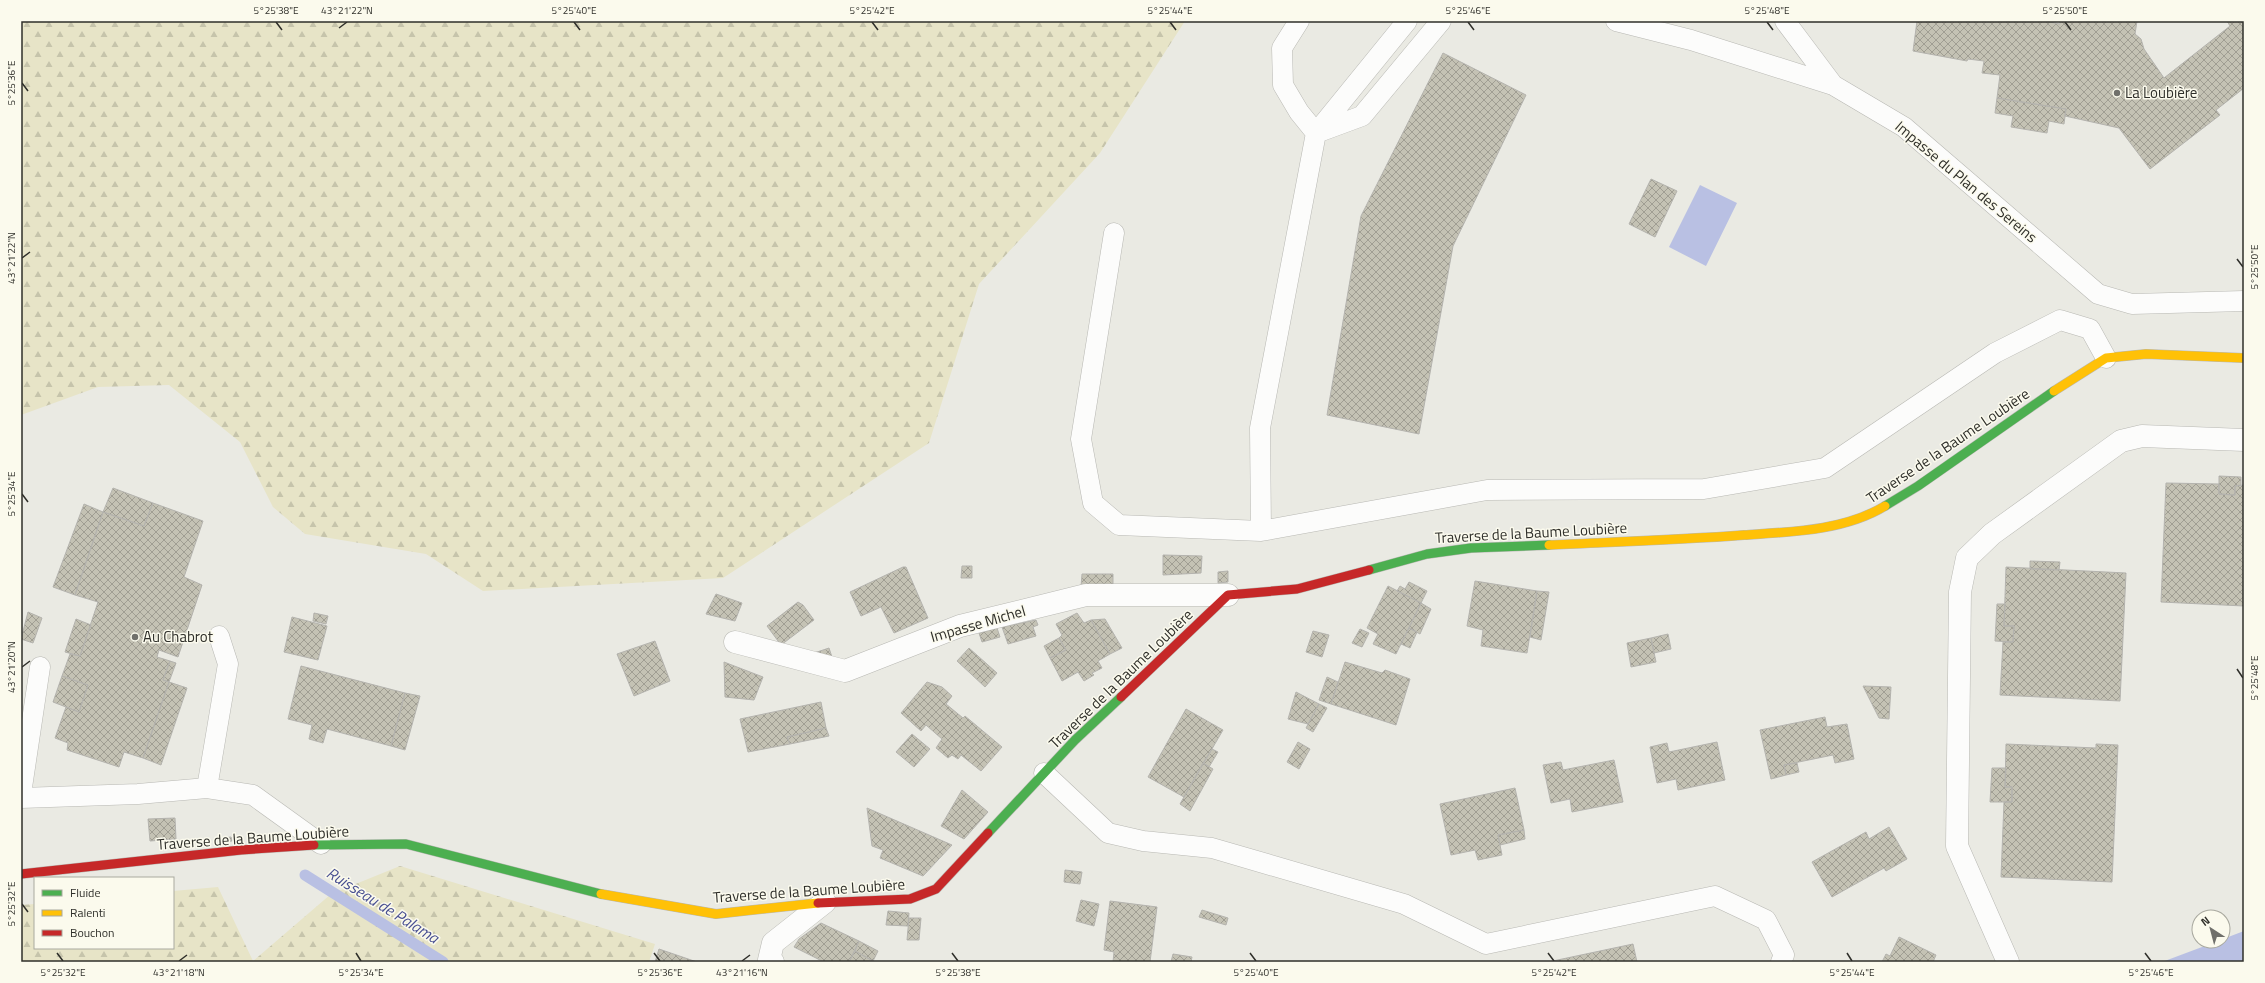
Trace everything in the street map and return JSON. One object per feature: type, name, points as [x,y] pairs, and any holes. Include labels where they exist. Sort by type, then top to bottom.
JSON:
[{"type":"street","name":"Traverse de la Baume Loubière","points":[[21,874],[241,850],[321,844],[406,844],[605,895],[716,914],[825,902],[910,899],[936,889],[1075,740],[1228,595],[1297,588],[1427,554],[1471,548],[1708,538],[1801,531],[1872,515],[1918,486],[2075,376],[2106,358],[2146,354],[2244,358]]},
{"type":"street","points":[[2008,962],[1958,846],[1960,592],[1967,558],[1992,534],[2121,441],[2142,436],[2244,440]]},
{"type":"street","name":"Impasse Michel","points":[[735,642],[845,671],[960,626],[1086,595],[1228,595]]},
{"type":"street","points":[[773,962],[769,960],[773,943],[825,902]]},
{"type":"lane","points":[[1299,21],[1282,48],[1283,85],[1300,112],[1316,133]]},
{"type":"lane","points":[[1261,531],[1260,428],[1316,133],[1407,21]]},
{"type":"lane","points":[[1316,133],[1362,116],[1441,21]]},
{"type":"lane","name":"Impasse du Plan des Sereins","points":[[1621,21],[1692,40],[1833,85],[1904,127],[2098,294],[2132,304],[2244,301]]},
{"type":"lane","points":[[1785,21],[1833,85]]},
{"type":"lane","points":[[1114,233],[1081,439],[1094,503],[1119,525],[1261,531],[1487,490],[1704,489],[1825,468],[1995,353],[2060,320],[2090,329],[2106,358]]},
{"type":"lane","points":[[207,788],[228,664],[219,636]]},
{"type":"lane","points":[[21,794],[40,667]]},
{"type":"lane","points":[[1044,773],[1108,833],[1143,841],[1212,848],[1397,901],[1486,944],[1715,896],[1766,920],[1784,956],[1781,962]]},
{"type":"lane","points":[[21,798],[138,794],[207,788],[253,795],[321,844]]},
{"type":"green space","points":[[21,21],[1185,21],[1100,153],[979,284],[929,443],[723,578],[483,591],[426,554],[305,534],[273,507],[240,442],[169,385],[98,387],[21,415]]},
{"type":"green space","points":[[400,866],[655,944],[649,962],[21,962],[21,905],[34,904],[34,949],[174,949],[174,891],[218,887],[253,961],[331,894]]},
{"type":"water","points":[[1700,185],[1737,203],[1706,266],[1669,247]]},
{"type":"water","points":[[2244,931],[2244,962],[2162,962],[2197,949],[2231,949],[2231,936]]},
{"type":"building","name":"La Loubière","points":[[1917,21],[2044,21],[2060,24],[2060,21],[2137,21],[2135,34],[2141,39],[2144,49],[2164,78],[2230,26],[2227,21],[2244,21],[2244,88],[2216,110],[2220,115],[2150,169],[2119,128],[2065,116],[2066,109],[1997,98],[2000,75],[1982,73],[1984,61],[1968,59],[1967,61],[1913,51]]},
{"type":"building","points":[[1443,53],[1526,95],[1453,246],[1419,434],[1327,415],[1361,216]]},
{"type":"building","points":[[1997,98],[2066,109],[2064,124],[2049,121],[2047,133],[2011,127],[2013,116],[1995,113]]},
{"type":"building","points":[[1651,179],[1677,191],[1655,237],[1629,224]]},
{"type":"building","points":[[2219,476],[2241,477],[2241,485],[2235,486],[2235,495],[2219,494]]},
{"type":"building","points":[[2166,483],[2219,484],[2219,494],[2235,495],[2235,486],[2244,485],[2244,606],[2161,602]]},
{"type":"building","points":[[113,488],[153,503],[144,526],[103,512]]},
{"type":"building","name":"Au Chabrot","points":[[153,503],[203,521],[184,577],[202,585],[178,657],[159,650],[157,657],[170,661],[163,680],[169,682],[143,758],[124,752],[119,767],[67,750],[68,743],[55,738],[66,707],[79,712],[88,685],[62,676],[70,654],[80,656],[98,602],[75,595],[103,512],[144,526]]},
{"type":"building","points":[[84,504],[103,512],[75,595],[53,587]]},
{"type":"building","points":[[1163,555],[1202,556],[1201,573],[1163,575]]},
{"type":"building","points":[[2030,561],[2060,562],[2059,570],[2030,569]]},
{"type":"building","points":[[962,566],[972,566],[972,578],[961,578]]},
{"type":"building","points":[[903,567],[906,567],[928,618],[894,633],[881,607],[861,616],[850,592]]},
{"type":"building","points":[[2006,567],[2126,573],[2120,701],[2000,695],[2003,642],[2013,642],[2014,626],[2004,626]]},
{"type":"building","points":[[1228,571],[1228,582],[1218,583],[1218,572]]},
{"type":"building","points":[[1082,574],[1113,574],[1113,586],[1081,587]]},
{"type":"building","points":[[1475,581],[1537,591],[1527,653],[1481,646],[1483,630],[1467,626]]},
{"type":"building","points":[[1409,582],[1427,591],[1421,603],[1397,591],[1400,586],[1405,589]]},
{"type":"building","points":[[1388,586],[1421,603],[1396,654],[1373,644],[1378,634],[1367,628]]},
{"type":"building","points":[[1537,591],[1549,592],[1541,640],[1530,637]]},
{"type":"building","points":[[716,594],[742,603],[735,621],[706,614]]},
{"type":"building","points":[[798,602],[803,605],[814,620],[781,645],[767,626]]},
{"type":"building","points":[[1421,603],[1431,609],[1420,634],[1409,628]]},
{"type":"building","points":[[1997,604],[2005,604],[2004,626],[2014,626],[2013,642],[1995,641]]},
{"type":"building","points":[[28,612],[42,618],[33,643],[21,639]]},
{"type":"building","points":[[314,613],[328,616],[326,624],[313,621]]},
{"type":"building","points":[[1077,613],[1084,623],[1091,620],[1110,654],[1098,661],[1102,668],[1092,673],[1094,675],[1084,681],[1078,672],[1062,681],[1050,658],[1066,650],[1059,638],[1062,635],[1056,624]]},
{"type":"building","points":[[292,617],[327,626],[318,660],[284,652]]},
{"type":"building","points":[[76,619],[91,625],[80,656],[65,652]]},
{"type":"building","points":[[1105,619],[1122,648],[1110,654],[1091,620]]},
{"type":"building","points":[[1036,620],[1038,625],[1033,627],[1036,636],[1008,644],[1002,627]]},
{"type":"building","points":[[997,628],[1000,637],[982,642],[979,633]]},
{"type":"building","points":[[1409,628],[1417,632],[1410,648],[1401,644]]},
{"type":"building","points":[[1360,629],[1369,633],[1362,647],[1352,643]]},
{"type":"building","points":[[1313,631],[1329,635],[1322,657],[1306,652]]},
{"type":"building","points":[[1668,634],[1671,649],[1654,653],[1651,638]]},
{"type":"building","points":[[1059,638],[1066,650],[1050,658],[1044,646]]},
{"type":"building","points":[[1651,638],[1656,662],[1631,667],[1627,643]]},
{"type":"building","points":[[655,641],[670,681],[634,696],[617,654]]},
{"type":"building","points":[[829,648],[833,660],[814,653]]},
{"type":"building","points":[[969,648],[997,673],[985,687],[957,661]]},
{"type":"building","points":[[170,661],[176,663],[169,682],[163,680]]},
{"type":"building","points":[[724,662],[763,677],[754,700],[725,697]]},
{"type":"building","points":[[1345,662],[1382,673],[1385,670],[1410,679],[1396,725],[1331,704]]},
{"type":"building","points":[[301,666],[405,693],[391,746],[327,729],[323,743],[309,739],[312,725],[288,719]]},
{"type":"building","points":[[62,676],[88,685],[79,712],[53,702]]},
{"type":"building","points":[[1327,677],[1338,682],[1331,704],[1319,700]]},
{"type":"building","points":[[169,682],[187,688],[161,765],[143,758]]},
{"type":"building","points":[[927,682],[942,687],[952,696],[946,704],[963,718],[965,716],[1002,747],[981,771],[961,755],[958,759],[952,755],[948,758],[936,748],[942,739],[926,725],[921,731],[901,713]]},
{"type":"building","points":[[1863,686],[1891,687],[1889,719],[1879,718]]},
{"type":"building","points":[[1296,692],[1319,704],[1308,724],[1288,719]]},
{"type":"building","points":[[405,693],[420,696],[405,750],[391,746]]},
{"type":"building","points":[[821,702],[826,728],[787,737],[790,744],[748,752],[740,719]]},
{"type":"building","points":[[1319,704],[1327,708],[1313,732],[1306,728]]},
{"type":"building","points":[[1186,709],[1223,730],[1184,797],[1148,777]]},
{"type":"building","points":[[1825,717],[1827,727],[1847,724],[1854,759],[1835,763],[1833,755],[1784,765],[1786,775],[1771,779],[1760,730]]},
{"type":"building","points":[[826,728],[829,736],[790,744],[787,737]]},
{"type":"building","points":[[912,734],[930,749],[914,767],[896,752]]},
{"type":"building","points":[[1298,742],[1310,749],[1299,769],[1287,762]]},
{"type":"building","points":[[1717,742],[1725,780],[1678,790],[1676,779],[1657,783],[1650,747],[1667,743],[1669,752]]},
{"type":"building","points":[[2006,744],[2096,748],[2096,744],[2118,745],[2112,882],[2001,877],[2004,802],[2012,802],[2012,787],[2005,787]]},
{"type":"building","points":[[1212,749],[1218,752],[1209,767],[1203,763]]},
{"type":"building","points":[[1614,760],[1623,802],[1572,812],[1570,799],[1551,803],[1543,765],[1561,762],[1563,770]]},
{"type":"building","points":[[1203,763],[1213,769],[1190,811],[1180,804]]},
{"type":"building","points":[[1797,763],[1799,772],[1786,775],[1784,765]]},
{"type":"building","points":[[1992,768],[2006,768],[2005,787],[2012,787],[2012,802],[1990,802]]},
{"type":"building","points":[[1515,788],[1524,830],[1498,835],[1502,855],[1478,860],[1475,850],[1451,855],[1440,804]]},
{"type":"building","points":[[962,790],[988,812],[964,839],[941,826]]},
{"type":"building","points":[[867,808],[952,845],[923,876],[880,858],[883,850],[872,846]]},
{"type":"building","points":[[175,818],[176,839],[150,841],[148,819]]},
{"type":"building","points":[[1889,827],[1907,859],[1886,871],[1884,868],[1832,897],[1812,862],[1866,832],[1869,839]]},
{"type":"building","points":[[1524,830],[1525,839],[1500,845],[1498,835]]},
{"type":"building","points":[[231,837],[232,841],[223,842],[223,838]]},
{"type":"building","points":[[1065,870],[1082,872],[1080,884],[1064,882]]},
{"type":"building","points":[[1081,900],[1099,904],[1094,926],[1076,921]]},
{"type":"building","points":[[1110,901],[1157,907],[1150,962],[1113,962],[1114,952],[1104,950]]},
{"type":"building","points":[[1202,910],[1228,918],[1226,925],[1199,917]]},
{"type":"building","points":[[888,911],[909,913],[908,926],[886,925]]},
{"type":"building","points":[[909,918],[921,918],[919,940],[907,940]]},
{"type":"building","points":[[821,923],[859,941],[849,962],[824,962],[794,947],[799,939]]},
{"type":"building","points":[[1899,937],[1936,955],[1933,962],[1882,962],[1886,954],[1890,956]]},
{"type":"building","points":[[859,941],[878,951],[873,961],[855,951]]},
{"type":"building","points":[[1633,944],[1637,962],[1548,962]]},
{"type":"building","points":[[659,949],[697,962],[655,962]]},
{"type":"building","points":[[855,951],[873,961],[873,962],[849,962]]},
{"type":"building","points":[[1173,954],[1192,957],[1191,962],[1171,962]]},
{"type":"waterway","name":"Ruisseau de Palama","points":[[305,875],[443,962]]},
{"type":"traffic: fast","points":[[1885,506],[1918,486],[2054,391]]},
{"type":"traffic: fast","points":[[1369,570],[1427,554],[1471,548],[1549,545]]},
{"type":"traffic: fast","points":[[988,833],[1075,740],[1121,697]]},
{"type":"traffic: fast","points":[[314,845],[406,844],[601,894]]},
{"type":"traffic: slow","points":[[2054,391],[2106,358],[2146,354],[2244,358]]},
{"type":"traffic: slow","points":[[1549,545],[1780,533],[1816,529],[1852,521],[1885,506]]},
{"type":"traffic: slow","points":[[601,894],[716,914],[818,903]]},
{"type":"traffic: jam","points":[[1121,697],[1228,595],[1297,589],[1369,570]]},
{"type":"traffic: jam","points":[[818,903],[910,899],[936,889],[988,833]]},
{"type":"traffic: jam","points":[[21,874],[241,850],[314,845]]},
{"type":"place","name":"La Loubière","points":[[2117,93]]},
{"type":"place","name":"Au Chabrot","points":[[135,637]]}]
